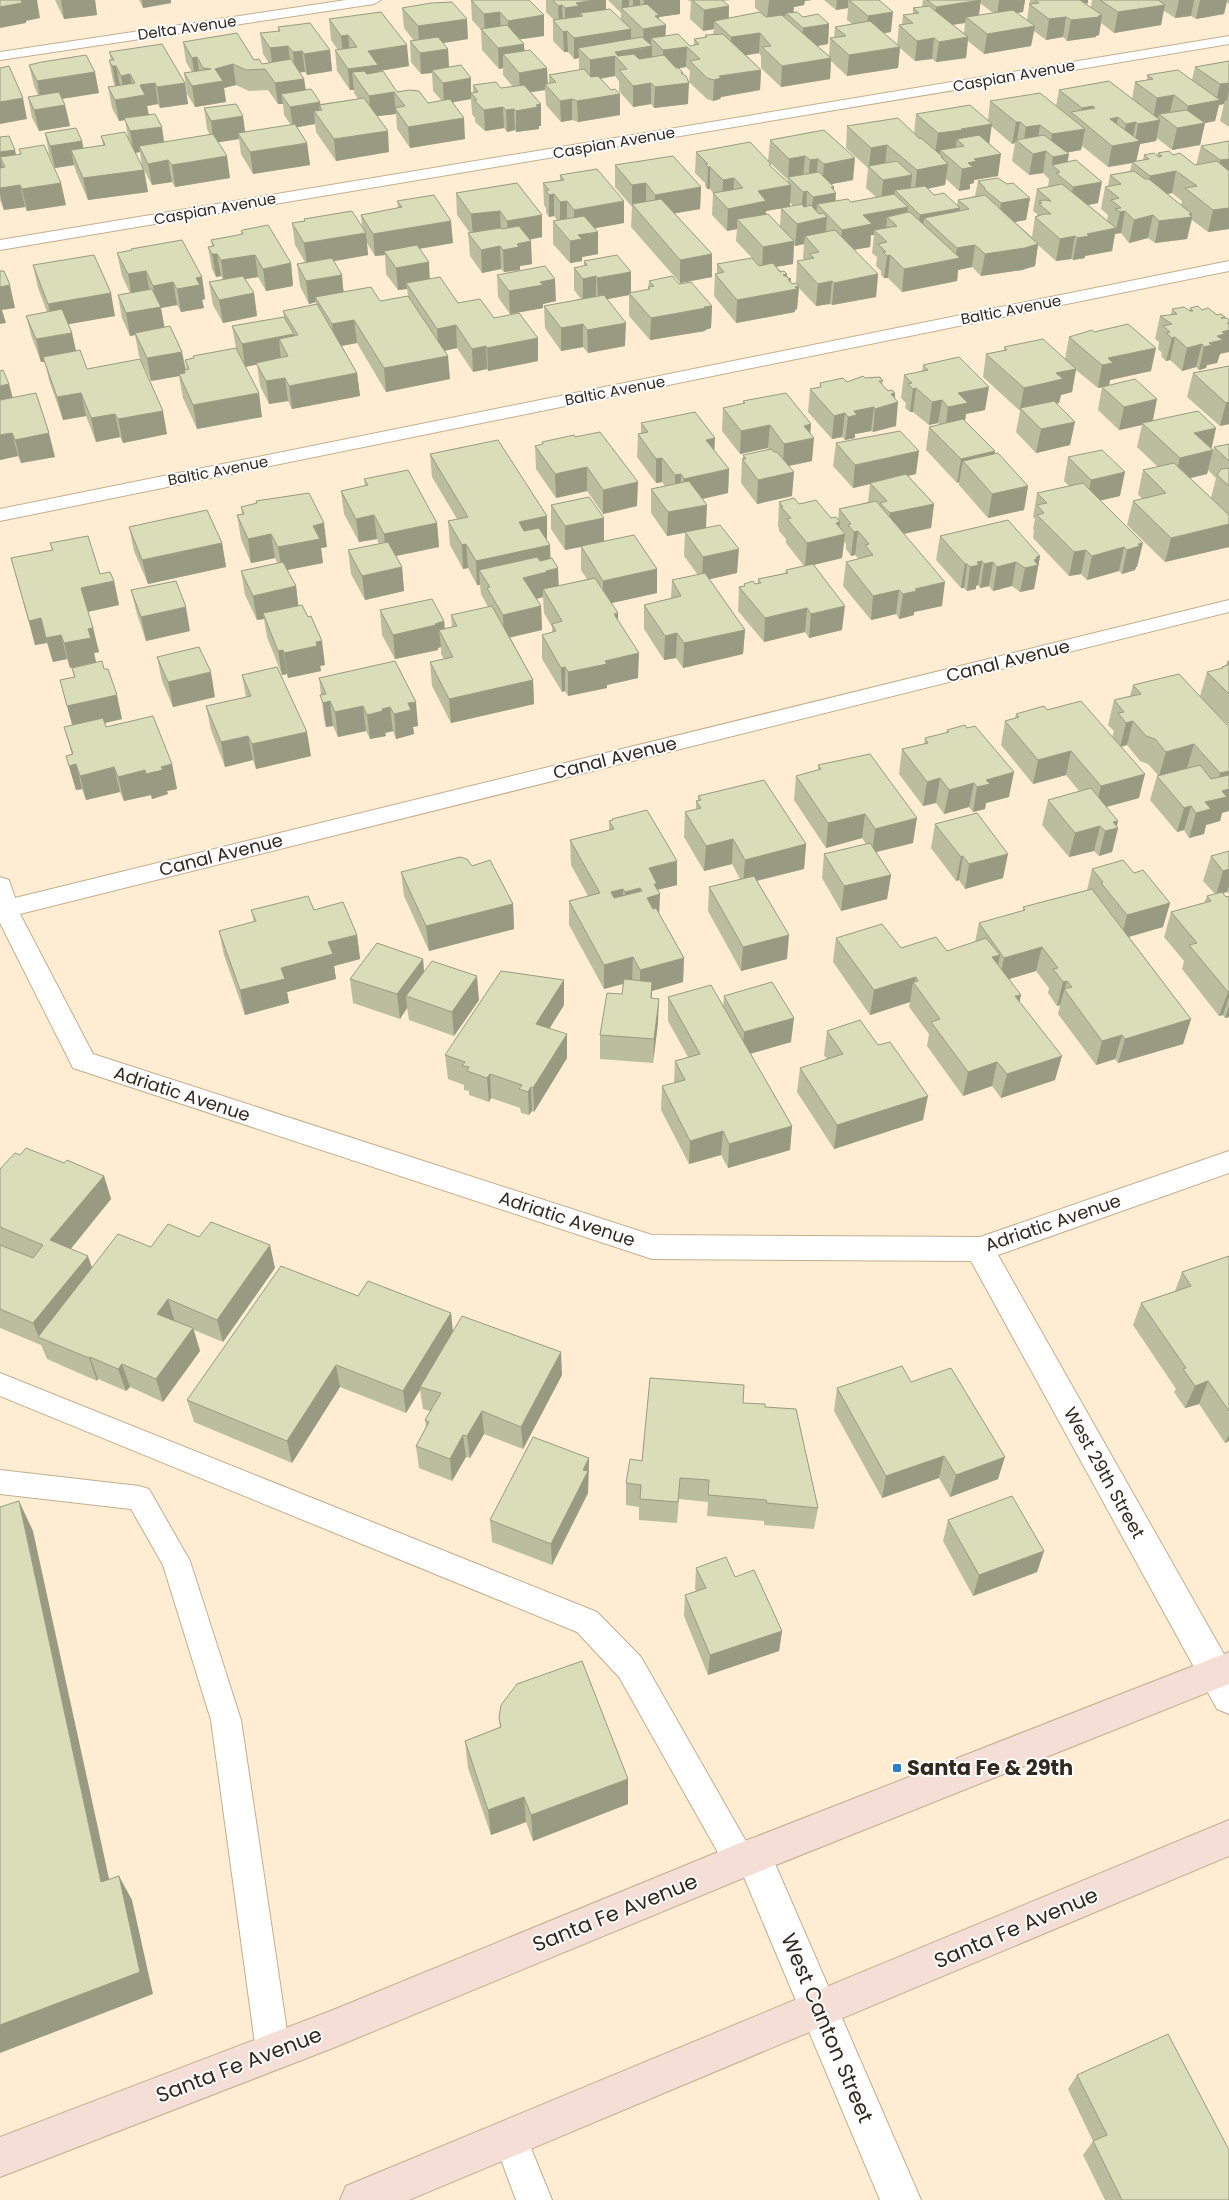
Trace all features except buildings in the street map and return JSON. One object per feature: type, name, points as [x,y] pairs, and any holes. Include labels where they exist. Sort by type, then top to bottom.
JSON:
[{"type":"main road","name":"Santa Fe Avenue","points":[[0,2157],[343,2025],[747,1858],[1225,1680]]},
{"type":"main road","name":"Santa Fe Avenue","points":[[360,2200],[1229,1838]]},
{"type":"street","name":"Delta Avenue","points":[[0,56],[374,0]]},
{"type":"street","name":"Caspian Avenue","points":[[0,246],[1229,40]]},
{"type":"street","name":"Baltic Avenue","points":[[0,515],[1229,266]]},
{"type":"street","name":"Canal Avenue","points":[[2,901],[1229,606]]},
{"type":"street","name":"Adriatic Avenue","points":[[2,901],[83,1062],[652,1247],[980,1249],[1229,1162]]},
{"type":"street","name":"West 29th Street","points":[[980,1249],[1225,1680]]},
{"type":"street","name":"West Canton Street","points":[[747,1858],[819,2010],[901,2200]]},
{"type":"lane","points":[[0,1384],[586,1622],[630,1667],[747,1858]]},
{"type":"lane","points":[[0,1482],[139,1498],[176,1561],[226,1720],[273,2051]]},
{"type":"lane","points":[[510,2138],[534,2200]]},
{"type":"place","name":"Santa Fe & 29th","points":[[897,1768]]}]
